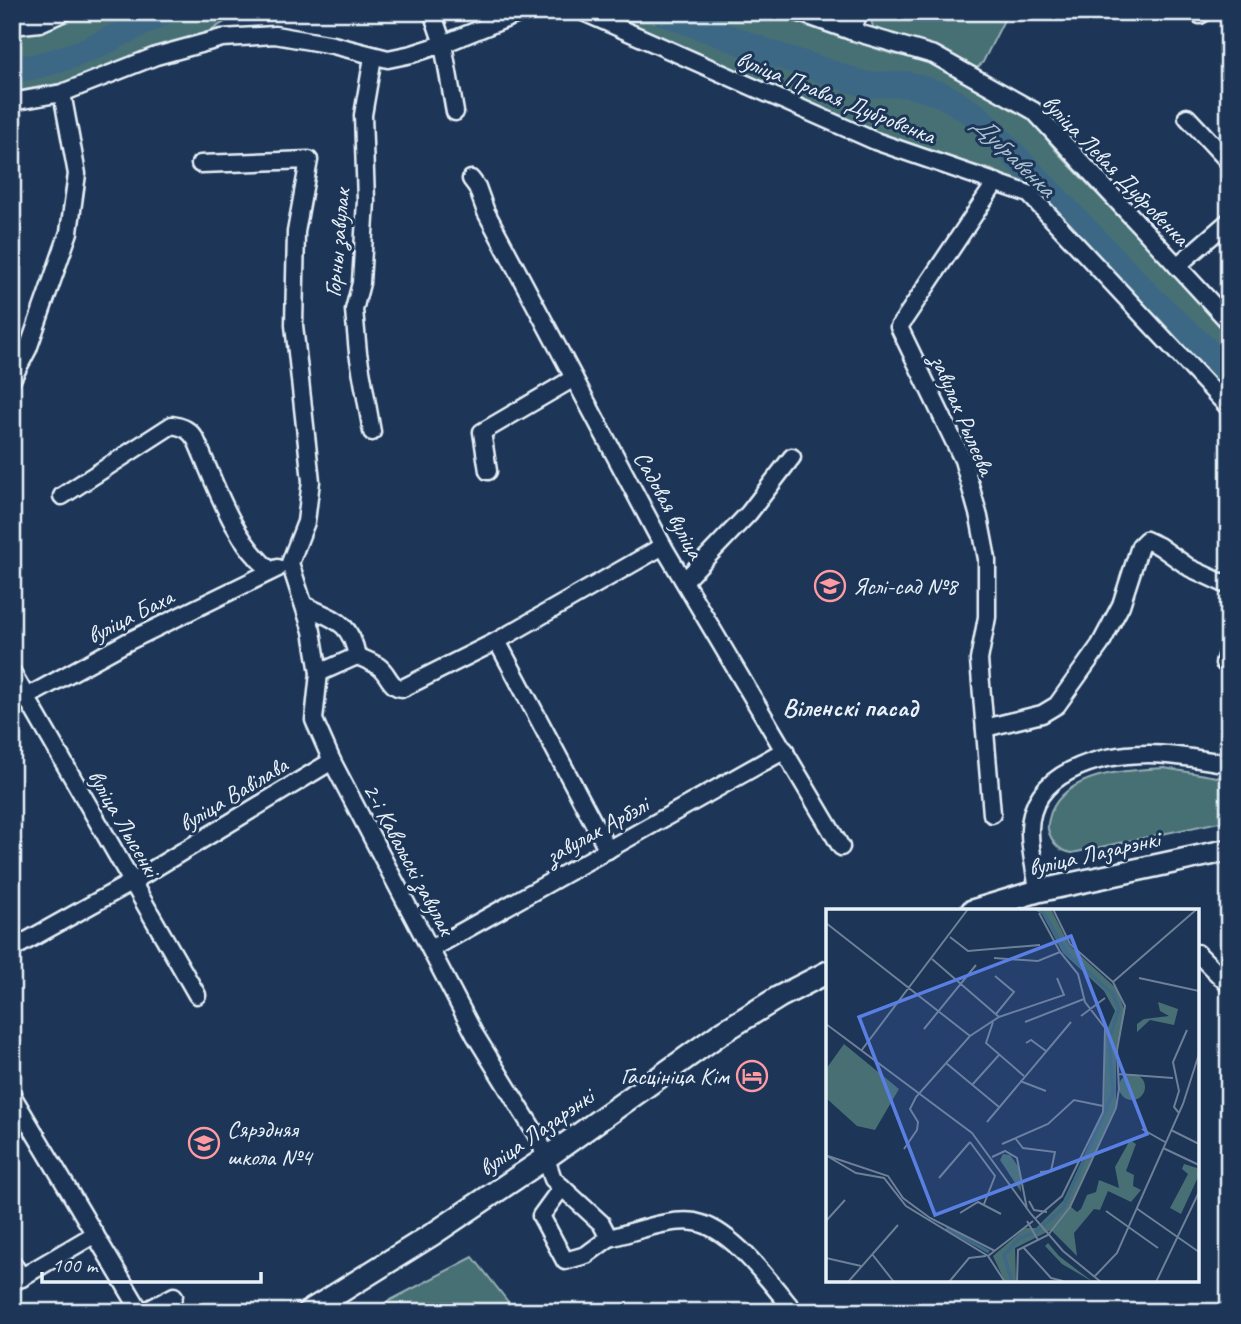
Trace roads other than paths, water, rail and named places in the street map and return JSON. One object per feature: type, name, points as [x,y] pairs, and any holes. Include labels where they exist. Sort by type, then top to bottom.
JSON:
[{"type":"main road","name":"вуліца Лазарэнкі","points":[[979,909],[1038,891],[1229,850]]},
{"type":"main road","name":"вуліца Лазарэнкі","points":[[308,1312],[433,1234],[546,1158],[720,1033],[779,997],[826,973]]},
{"type":"street","points":[[12,26],[40,23],[65,12]]},
{"type":"street","points":[[432,12],[443,44],[455,112]]},
{"type":"street","points":[[12,102],[62,93],[156,56],[222,38],[275,35],[334,45],[388,59],[443,44],[523,12]]},
{"type":"street","name":"вуліца Левая Дубровенка","points":[[797,12],[934,55],[1034,111],[1229,322]]},
{"type":"street","points":[[851,31],[860,12]]},
{"type":"street","name":"вуліца Правая Дубровенка","points":[[587,14],[875,141],[1030,194],[1229,408]]},
{"type":"street","name":"Горны завулак","points":[[372,432],[358,352],[354,310],[361,283],[366,201],[363,115],[373,57]]},
{"type":"street","points":[[12,379],[28,349],[69,232],[77,174],[62,93]]},
{"type":"street","points":[[1187,117],[1229,162]]},
{"type":"street","points":[[62,496],[172,425],[183,427],[191,432],[196,440],[240,537],[256,559],[271,571],[290,563],[306,522],[311,481],[294,325],[296,232],[309,160],[200,164]]},
{"type":"street","name":"Садовая вуліца","points":[[471,179],[663,546],[841,846]]},
{"type":"street","name":"завулак Рылеева","points":[[992,814],[979,660],[987,617],[986,559],[979,517],[962,460],[900,327],[996,182]]},
{"type":"street","points":[[1177,266],[1229,221]]},
{"type":"street","points":[[488,471],[482,432],[574,378]]},
{"type":"street","points":[[685,580],[749,513],[792,457]]},
{"type":"street","points":[[985,728],[1042,714],[1057,705],[1100,645],[1121,605],[1140,546],[1146,540],[1190,568],[1229,586]]},
{"type":"street","points":[[319,673],[357,656],[380,667],[393,685],[403,688],[497,641],[663,546]]},
{"type":"street","name":"2-і Кавальскі завулак","points":[[290,563],[312,632],[319,673],[314,720],[332,761],[475,1035],[539,1139],[553,1179],[562,1188]]},
{"type":"street","name":"вуліца Баха","points":[[19,701],[127,642],[271,571]]},
{"type":"street","points":[[304,605],[346,628],[353,638],[357,656]]},
{"type":"street","points":[[497,641],[608,850]]},
{"type":"street","name":"вуліца Лысенкі","points":[[12,672],[19,701],[132,882],[197,995]]},
{"type":"street","name":"завулак Арбэлі","points":[[431,949],[785,750]]},
{"type":"street","points":[[1038,891],[1030,832],[1034,808],[1046,787],[1062,774],[1097,760],[1149,754],[1229,764]]},
{"type":"street","name":"вуліца Вавілава","points":[[12,949],[132,882],[332,761]]},
{"type":"street","points":[[1199,955],[1229,985]]},
{"type":"street","points":[[12,1095],[143,1312],[174,1296]]},
{"type":"street","points":[[609,1238],[601,1223],[562,1188],[541,1216],[565,1261],[586,1255],[609,1238],[670,1223],[694,1222],[710,1227],[738,1247],[795,1312]]},
{"type":"street","points":[[12,1262],[17,1280],[95,1234]]},
{"type":"waterway","name":"Дубравенка","points":[[12,70],[73,55],[164,12]]},
{"type":"waterway","name":"Дубравенка","points":[[662,12],[762,50],[867,85],[907,84],[943,95],[977,116],[1154,301],[1229,371]]},
{"type":"place","name":"Яслі-сад №8","points":[[830,586]]},
{"type":"place","name":"Гасцініца Кім","points":[[752,1076]]},
{"type":"place","name":"Сярэдняя школа №4","points":[[204,1143]]},
{"type":"district","name":"Віленскі пасад","points":[[850,707]]}]
